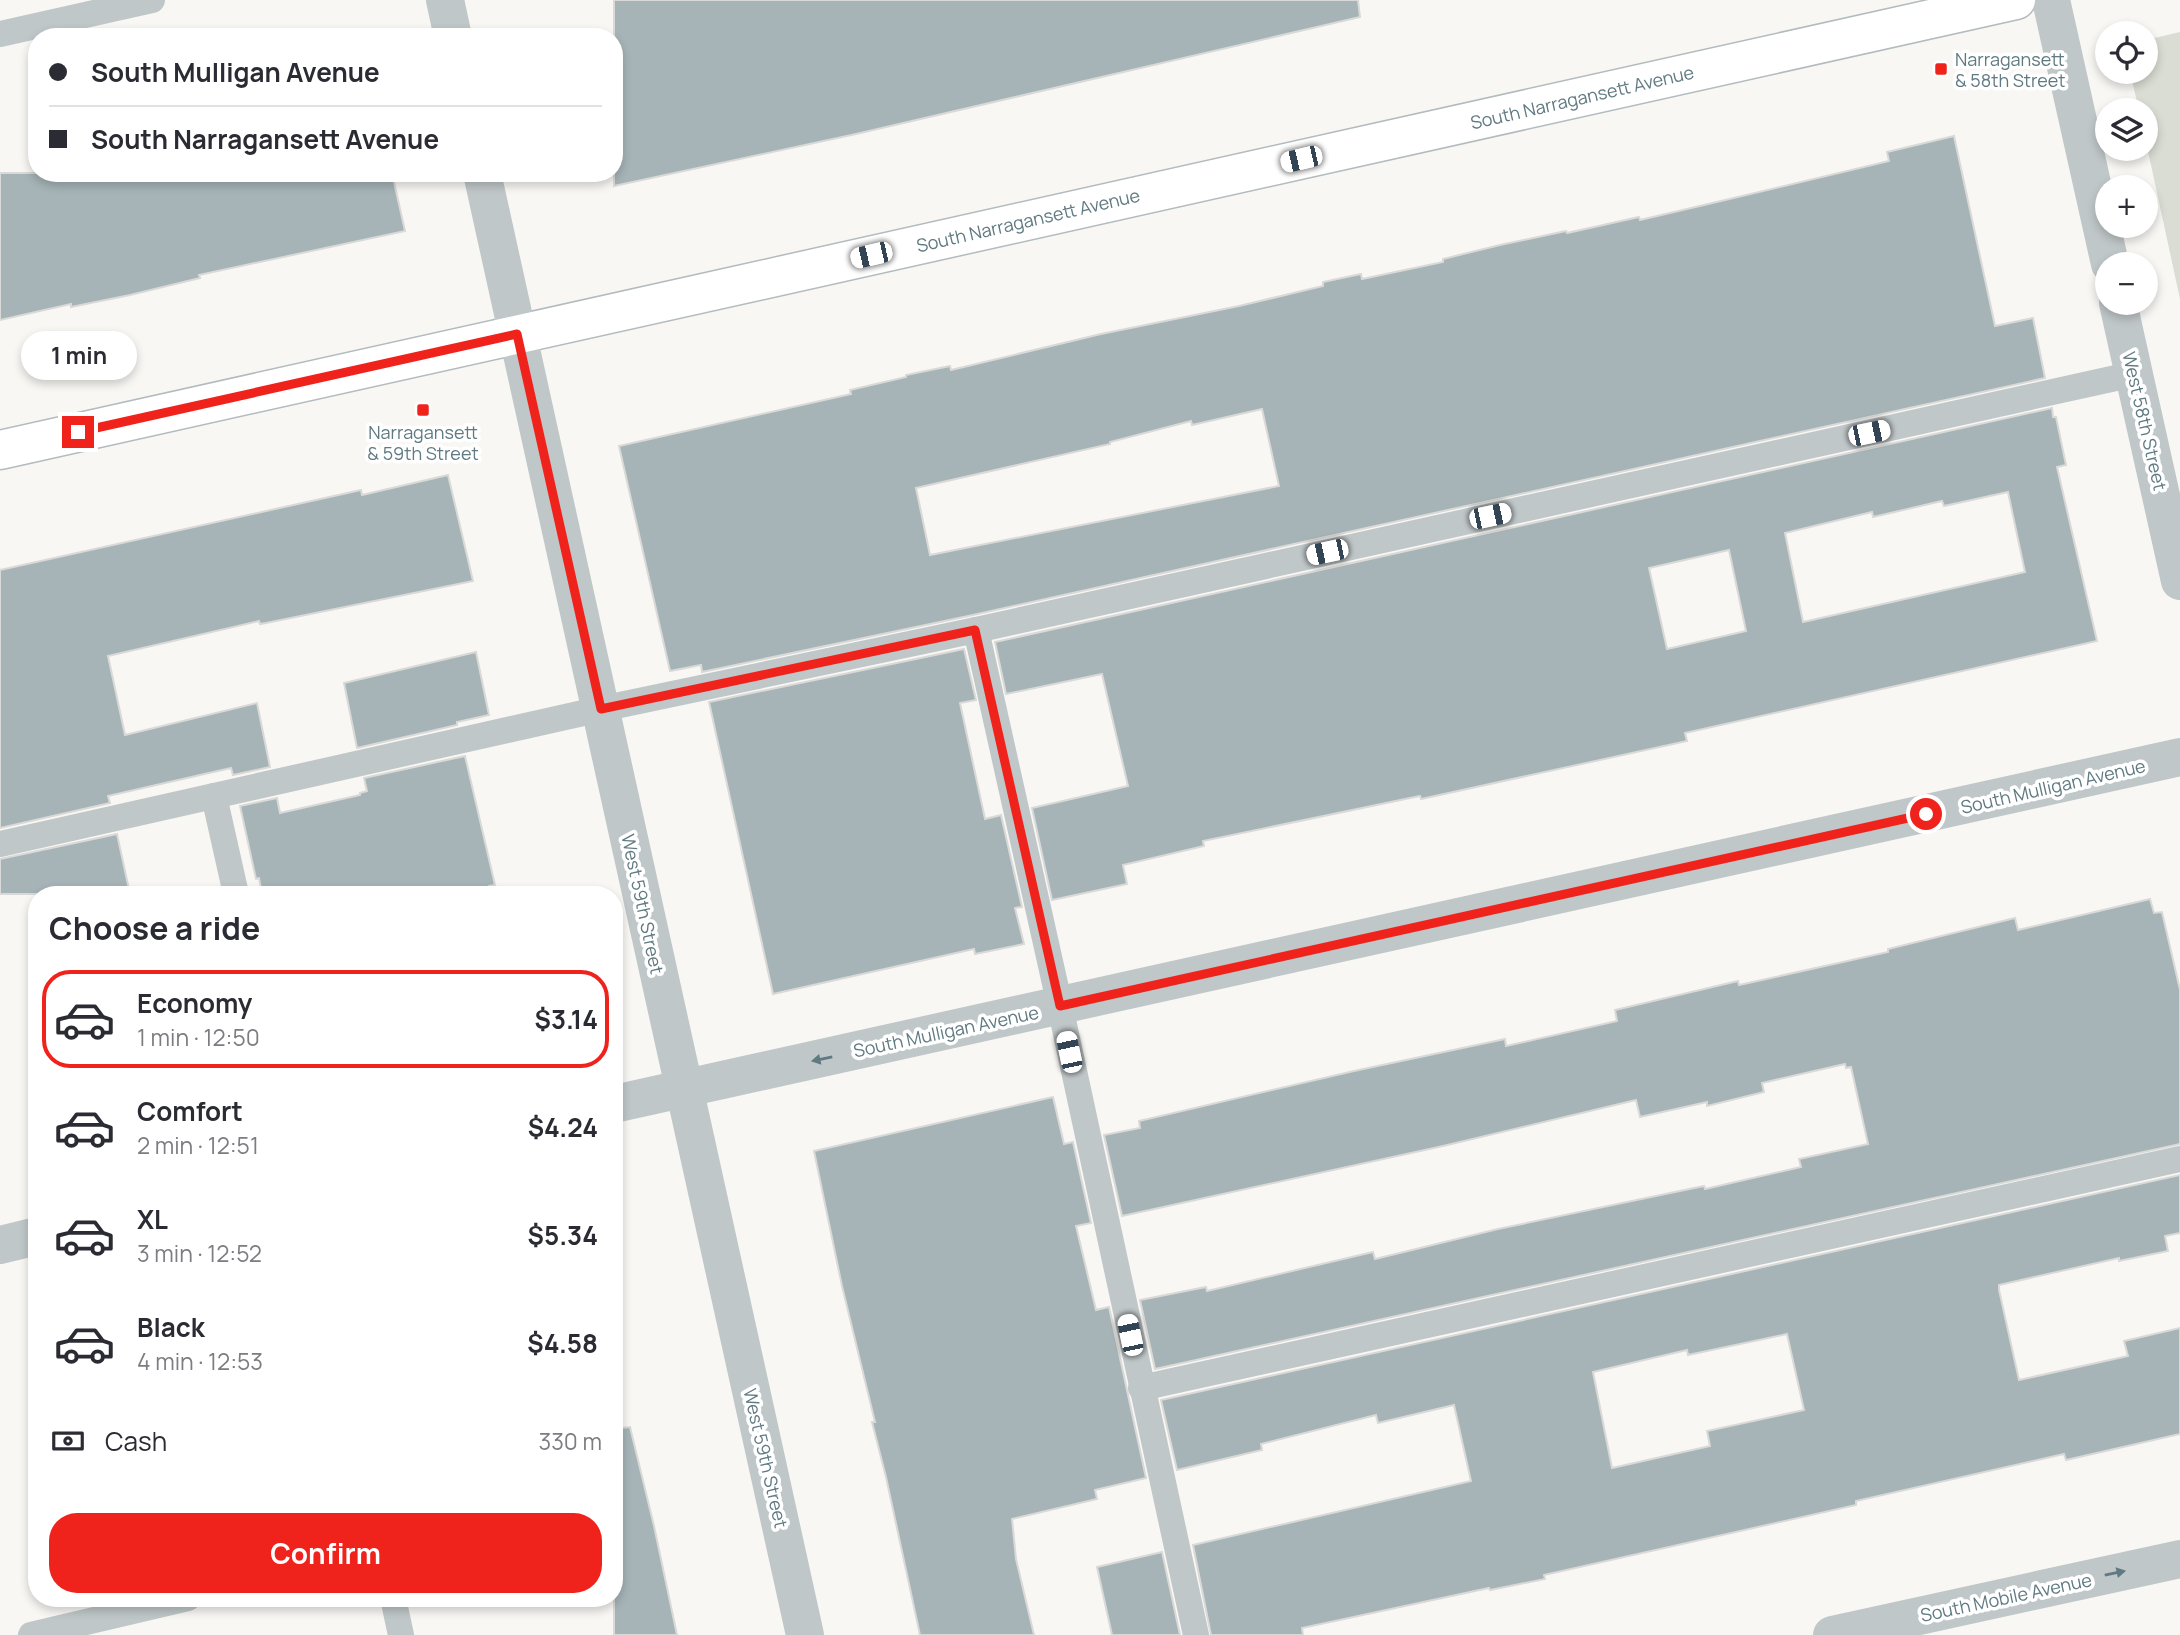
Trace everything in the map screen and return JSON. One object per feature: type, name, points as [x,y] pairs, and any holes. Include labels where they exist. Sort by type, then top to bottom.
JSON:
[{"type":"street","points":[[445,0],[451,28]]},
{"type":"street","name":"South Narragansett Avenue","points":[[0,450],[2016,0]]},
{"type":"street","points":[[2051,0],[2107,252]]},
{"type":"street","name":"West 59th Street","points":[[484,182],[805,1635]]},
{"type":"street","name":"West 58th Street","points":[[2121,315],[2180,581]]},
{"type":"street","name":"South Mulligan Avenue","points":[[623,1102],[2180,758]]},
{"type":"street","points":[[0,1245],[28,1238]]},
{"type":"street","name":"South Mobile Avenue","points":[[1832,1635],[2180,1559]]},
{"type":"lane","points":[[0,34],[152,0]]},
{"type":"lane","points":[[0,844],[601,709],[975,630],[2134,374]]},
{"type":"lane","points":[[975,630],[1060,1006],[1196,1635]]},
{"type":"lane","points":[[214,796],[234,886]]},
{"type":"lane","points":[[1141,1388],[2180,1159]]},
{"type":"lane","points":[[31,1635],[150,1607]]},
{"type":"lane","points":[[395,1607],[401,1635]]},
{"type":"shaded area","points":[[2180,32],[2180,299],[2158,197],[2158,175],[2153,175],[2150,161],[2158,161],[2158,98],[2136,98],[2133,84],[2158,84],[2158,37]]},
{"type":"building","points":[[614,0],[1358,0],[1360,17],[856,134],[614,186],[614,182],[623,182],[623,28],[614,28]]},
{"type":"building","points":[[1954,136],[1995,326],[2033,318],[2045,378],[973,615],[702,672],[701,665],[670,671],[619,446],[851,394],[850,390],[906,375],[950,366],[951,370],[1101,334],[1239,306],[1323,286],[1323,282],[1361,274],[1362,279],[1443,262],[1443,259],[1500,245],[1639,217],[1640,220],[1889,161],[1887,152]],"holes":[[[1262,409],[1279,486],[930,555],[916,488],[1110,444],[1191,421],[1192,425]]]},
{"type":"building","points":[[0,173],[28,173],[28,182],[394,182],[405,231],[199,275],[200,278],[130,295],[71,307],[71,304],[0,320]]},
{"type":"building","points":[[2052,408],[2066,465],[2057,467],[2097,641],[1685,733],[1687,741],[1421,799],[1420,796],[1203,841],[1204,846],[1123,865],[1127,884],[1052,900],[1032,808],[1128,786],[1102,674],[1006,694],[995,642]],"holes":[[[2008,492],[2025,572],[1803,622],[1785,533],[1872,512],[1873,517],[1942,501],[1944,506]],[[1729,550],[1746,631],[1667,649],[1649,568]]]},
{"type":"building","points":[[448,475],[473,581],[266,623],[260,624],[259,621],[108,656],[125,735],[257,703],[270,767],[233,775],[231,768],[108,796],[110,803],[0,828],[0,570],[361,490],[362,495]]},
{"type":"building","points":[[964,649],[976,700],[960,703],[985,819],[1001,815],[1022,907],[1015,908],[1024,944],[975,954],[974,949],[773,994],[709,702]]},
{"type":"building","points":[[476,652],[489,715],[357,748],[344,683]]},
{"type":"building","points":[[465,756],[495,885],[260,886],[259,878],[256,879],[240,806],[277,798],[280,813],[360,795],[367,791],[364,778]]},
{"type":"building","points":[[117,834],[128,886],[28,886],[28,894],[0,894],[0,859]]},
{"type":"building","points":[[2150,899],[2154,913],[2162,912],[2180,990],[2180,1144],[1155,1369],[1140,1300],[1206,1287],[1207,1291],[1373,1252],[1375,1259],[1498,1229],[1704,1186],[1705,1189],[1801,1167],[1799,1159],[1868,1144],[1851,1067],[1846,1068],[1845,1064],[1762,1083],[1764,1092],[1707,1106],[1707,1102],[1640,1117],[1636,1100],[1443,1146],[1122,1216],[1104,1135],[1140,1128],[1139,1121],[1354,1071],[1505,1039],[1506,1046],[1617,1021],[1615,1010],[1738,981],[1739,985],[1888,952],[1888,949],[2015,918],[2018,930]]},
{"type":"building","points":[[1053,1097],[1064,1144],[1073,1142],[1091,1223],[1076,1226],[1096,1310],[1109,1307],[1146,1478],[1095,1490],[1097,1499],[1012,1519],[1016,1559],[1034,1635],[920,1635],[814,1151]]},
{"type":"building","points":[[2180,1175],[2180,1233],[2165,1236],[2168,1251],[2119,1261],[2119,1258],[1999,1285],[1999,1290],[2019,1380],[2128,1356],[2124,1341],[2180,1328],[2180,1434],[2066,1460],[2064,1454],[1856,1501],[1856,1505],[1544,1575],[1545,1579],[1490,1590],[1489,1588],[1302,1628],[1303,1635],[1211,1635],[1193,1545],[1471,1481],[1454,1405],[1378,1423],[1376,1415],[1261,1444],[1262,1450],[1177,1470],[1161,1400]],"holes":[[[1787,1334],[1804,1410],[1707,1431],[1710,1446],[1612,1468],[1593,1372],[1687,1350],[1688,1355]]]},
{"type":"building","points":[[630,1427],[677,1635],[614,1635],[614,1607],[623,1607],[623,1428]]},
{"type":"building","points":[[1162,1552],[1180,1635],[1112,1635],[1097,1567]]},
{"type":"place","name":"Narragansett & 58th Street","points":[[1941,69]]},
{"type":"place","name":"Narragansett & 59th Street","points":[[423,410]]},
{"type":"route","points":[[78,432],[517,334],[601,709],[975,630],[1060,1006],[1926,814]]}]
